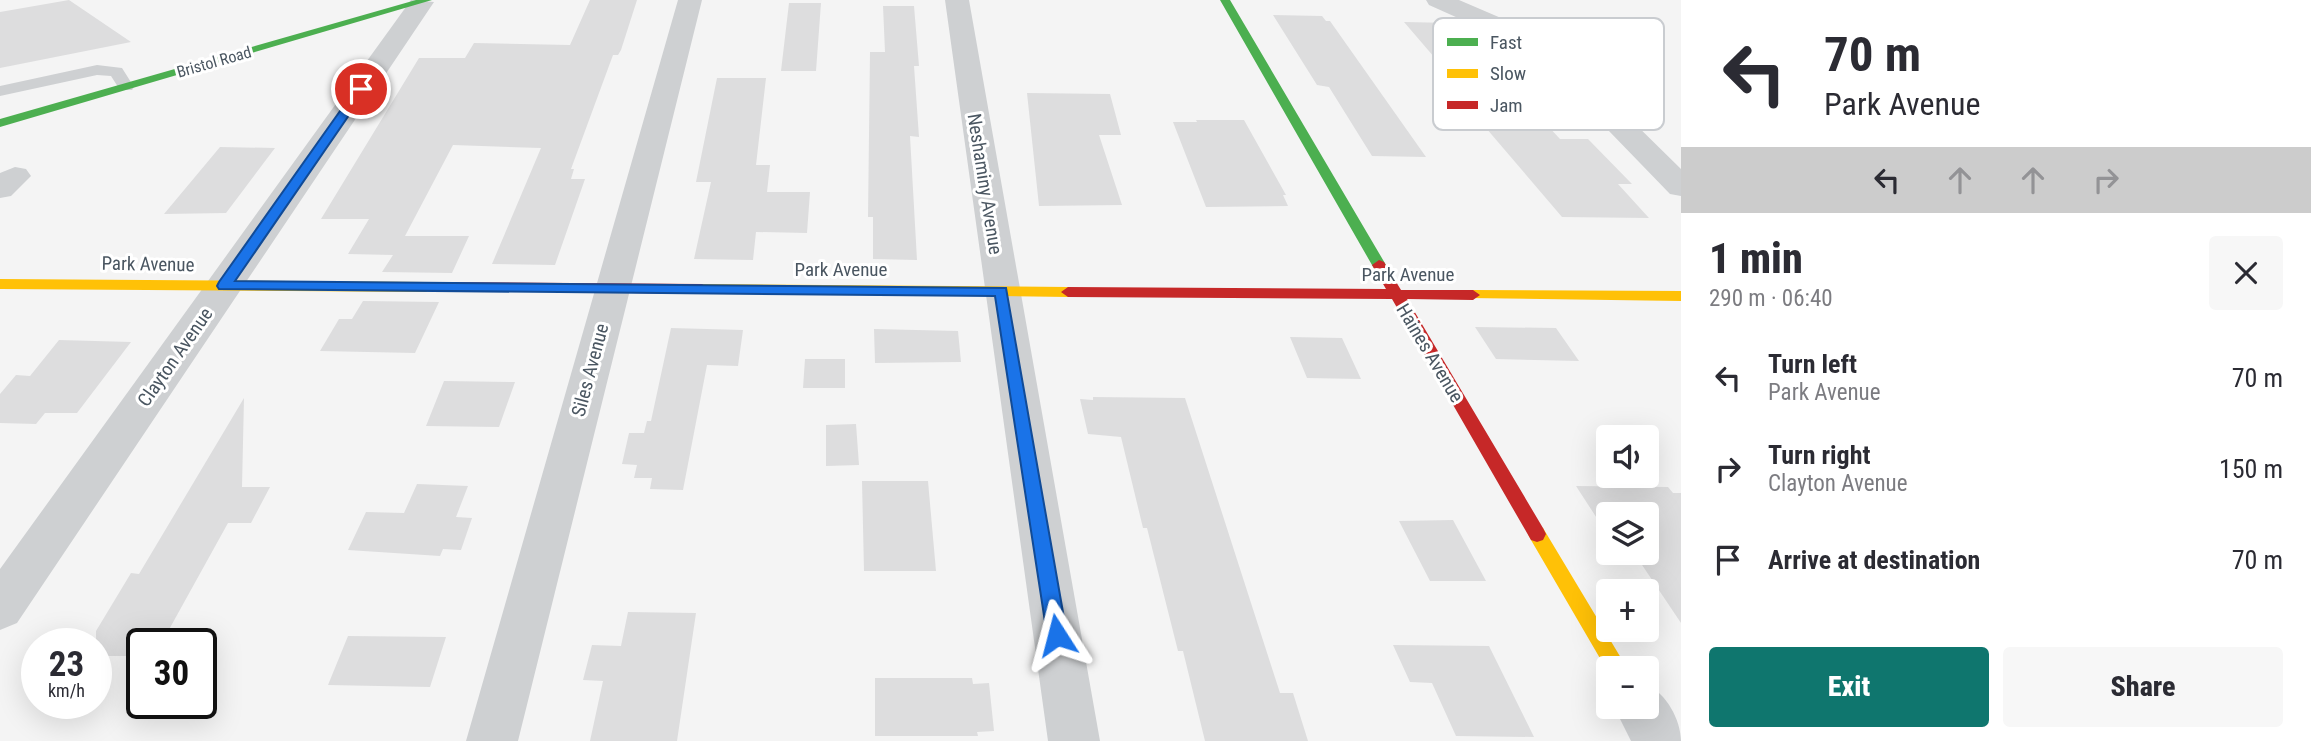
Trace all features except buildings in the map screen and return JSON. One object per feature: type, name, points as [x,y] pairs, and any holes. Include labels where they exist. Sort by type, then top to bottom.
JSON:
[{"type":"street","name":"Siles Avenue","points":[[492,741],[690,0]]},
{"type":"street","name":"Neshaminy Avenue","points":[[957,0],[1074,741]]},
{"type":"street","name":"Haines Avenue","points":[[1225,0],[1610,656]]},
{"type":"street","points":[[1438,0],[1482,18]]},
{"type":"street","name":"Bristol Road","points":[[0,123],[424,1]]},
{"type":"street","name":"Clayton Avenue","points":[[0,608],[424,1]]},
{"type":"street","points":[[1624,130],[1681,187]]},
{"type":"street","name":"Park Avenue","points":[[0,284],[1681,296]]},
{"type":"street","points":[[1647,719],[1660,741]]},
{"type":"lane","points":[[0,91],[97,70],[116,71],[126,87]]},
{"type":"traffic: fast","points":[[0,123],[427,0]]},
{"type":"traffic: fast","points":[[1225,0],[1379,265]]},
{"type":"traffic: slow","points":[[0,284],[426,287]]},
{"type":"traffic: slow","points":[[702,289],[1068,292]]},
{"type":"traffic: slow","points":[[1473,295],[1681,296]]},
{"type":"traffic: slow","points":[[1537,534],[1610,656]]},
{"type":"traffic: jam","points":[[1379,265],[1537,534]]},
{"type":"traffic: jam","points":[[426,287],[702,289]]},
{"type":"traffic: jam","points":[[1068,292],[1473,295]]},
{"type":"route","points":[[361,89],[225,286],[1001,292],[1057,635]]}]
